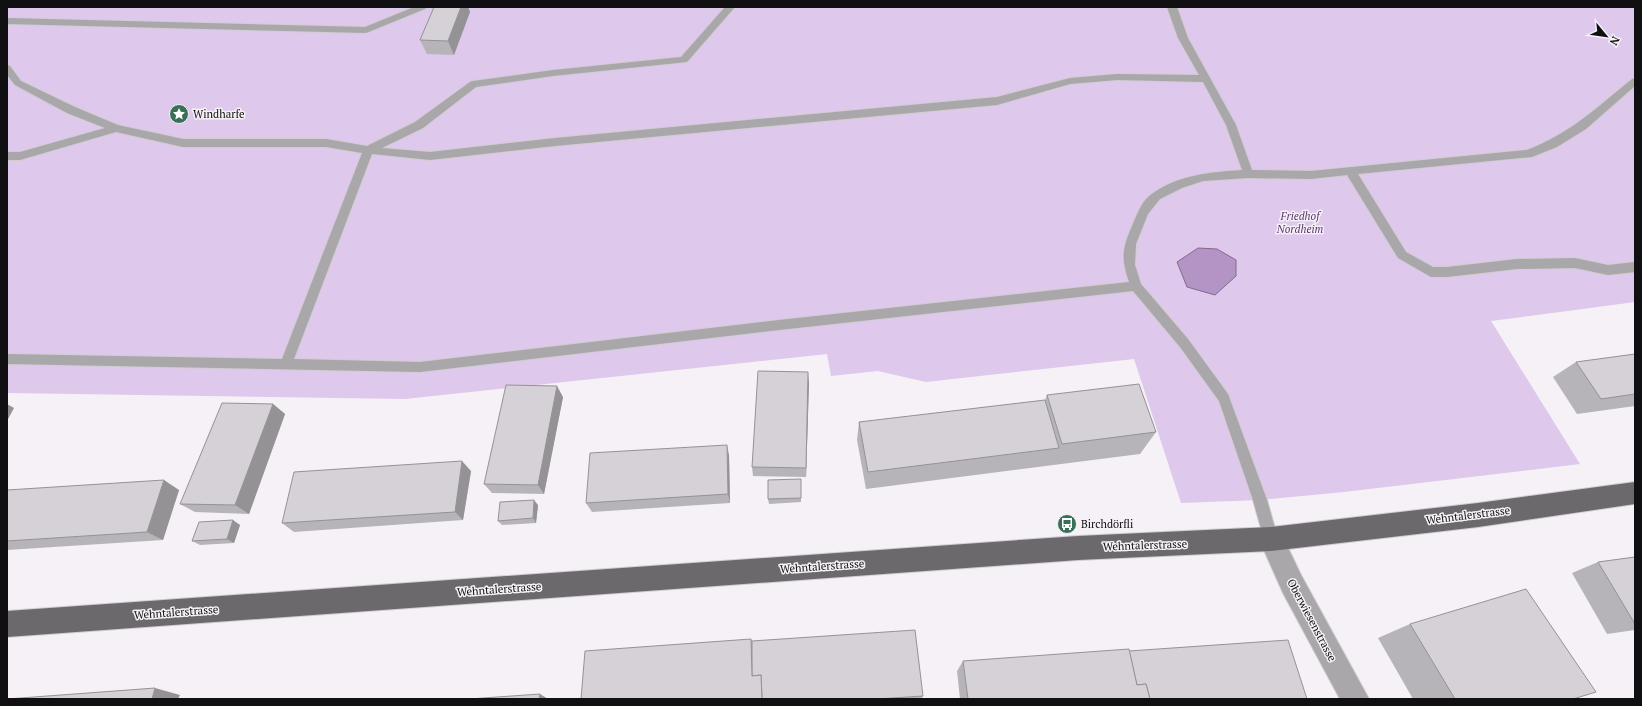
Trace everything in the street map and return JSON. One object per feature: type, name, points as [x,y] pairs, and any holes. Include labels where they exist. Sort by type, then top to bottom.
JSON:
[{"type":"main road","name":"Wehntalerstrasse","points":[[7,624],[1078,548],[1271,539],[1478,515],[1635,493]]},
{"type":"street","name":"Oberwiesenstrasse","points":[[1271,539],[1292,584],[1355,699]]},
{"type":"lane","points":[[7,21],[366,30],[422,7]]},
{"type":"lane","points":[[287,364],[368,150],[419,125],[473,84],[553,73],[684,60],[730,7]]},
{"type":"lane","points":[[1172,7],[1183,38],[1231,125],[1248,174]]},
{"type":"lane","points":[[7,68],[18,83],[71,110],[116,128],[183,143],[326,143],[368,150],[430,156],[555,142],[998,101],[1070,81],[1117,77],[1205,79]]},
{"type":"lane","points":[[1271,539],[1260,500],[1224,398],[1184,343],[1136,286],[1130,265],[1130,244],[1143,212],[1156,196],[1178,184],[1203,177],[1248,174],[1311,175],[1528,154],[1553,144],[1582,126],[1635,81]]},
{"type":"lane","points":[[7,156],[20,156],[116,128]]},
{"type":"lane","points":[[1350,171],[1402,255],[1431,272],[1447,272],[1517,264],[1575,263],[1608,270],[1635,267]]},
{"type":"lane","points":[[7,359],[420,367],[779,325],[951,308],[1136,286]]},
{"type":"green space","name":"Friedhof Nordheim","points":[[7,7],[1635,7],[1635,302],[1491,321],[1580,464],[1344,492],[1260,500],[1181,503],[1134,359],[926,382],[878,371],[831,376],[827,354],[405,399],[7,393]]},
{"type":"shaded area","points":[[1198,248],[1217,249],[1236,260],[1236,276],[1215,295],[1187,287],[1177,262]]},
{"type":"building","points":[[434,7],[461,7],[448,41],[420,40]]},
{"type":"building","points":[[1635,354],[1635,394],[1601,399],[1576,362]]},
{"type":"building","points":[[758,371],[808,372],[806,468],[752,467]]},
{"type":"building","points":[[1139,384],[1156,432],[1062,444],[1047,395]]},
{"type":"building","points":[[506,385],[557,386],[538,485],[484,484]]},
{"type":"building","points":[[1045,400],[1059,448],[868,472],[859,422]]},
{"type":"building","points":[[222,403],[273,404],[235,505],[180,504]]},
{"type":"building","points":[[727,445],[728,494],[586,503],[590,453]]},
{"type":"building","points":[[462,461],[455,512],[282,523],[294,472]]},
{"type":"building","points":[[801,479],[801,498],[768,499],[768,480]]},
{"type":"building","points":[[164,480],[147,532],[7,541],[7,490]]},
{"type":"building","points":[[534,500],[533,518],[498,521],[500,502]]},
{"type":"building","points":[[233,520],[227,539],[192,541],[199,522]]},
{"type":"building","points":[[1635,557],[1635,624],[1598,562]]},
{"type":"building","points":[[1526,589],[1596,692],[1573,699],[1455,699],[1410,624]]},
{"type":"building","points":[[915,630],[923,696],[877,699],[762,699],[761,675],[752,676],[752,641]]},
{"type":"building","points":[[751,639],[752,676],[761,675],[762,699],[581,699],[585,651]]},
{"type":"building","points":[[1288,640],[1307,699],[1150,699],[1146,684],[1137,685],[1129,651]]},
{"type":"building","points":[[1129,649],[1137,685],[1146,684],[1150,699],[968,699],[963,661]]},
{"type":"building","points":[[155,688],[152,699],[7,699]]},
{"type":"building","points":[[540,694],[539,699],[469,699]]},
{"type":"place","name":"Windharfe","points":[[179,114]]},
{"type":"place","name":"Birchdörfli","points":[[1067,524]]}]
